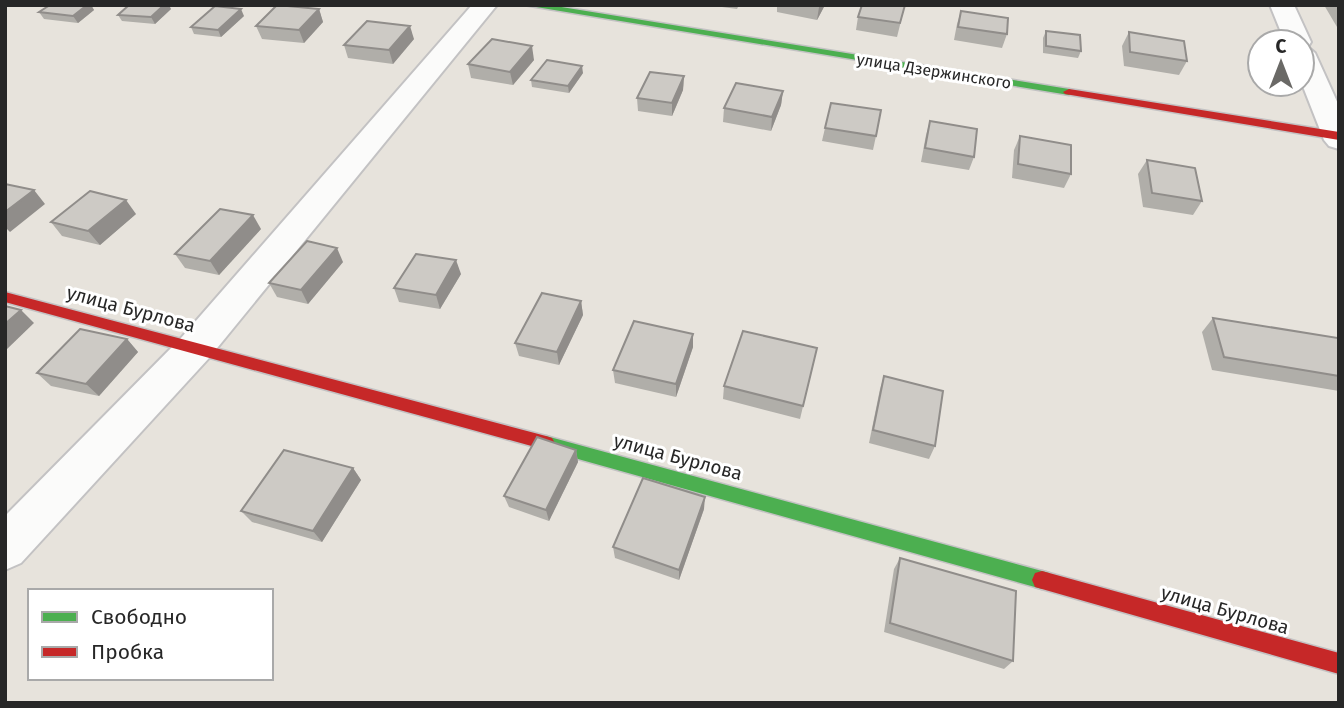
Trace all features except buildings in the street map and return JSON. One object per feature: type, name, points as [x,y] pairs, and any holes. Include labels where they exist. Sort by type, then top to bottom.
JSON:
[{"type":"street","points":[[5,548],[195,348],[485,5]]},
{"type":"street","name":"улица Дзержинского","points":[[529,5],[1338,137]]},
{"type":"street","points":[[1282,5],[1291,28]]},
{"type":"street","points":[[1316,86],[1338,137]]},
{"type":"street","name":"улица Бурлова","points":[[5,297],[777,505],[1339,664]]},
{"type":"traffic: fast","points":[[529,5],[1069,92]]},
{"type":"traffic: fast","points":[[546,443],[1042,580]]},
{"type":"traffic: jam","points":[[1069,92],[1339,136]]},
{"type":"traffic: jam","points":[[5,297],[546,443]]},
{"type":"traffic: jam","points":[[1042,580],[1339,664]]}]
